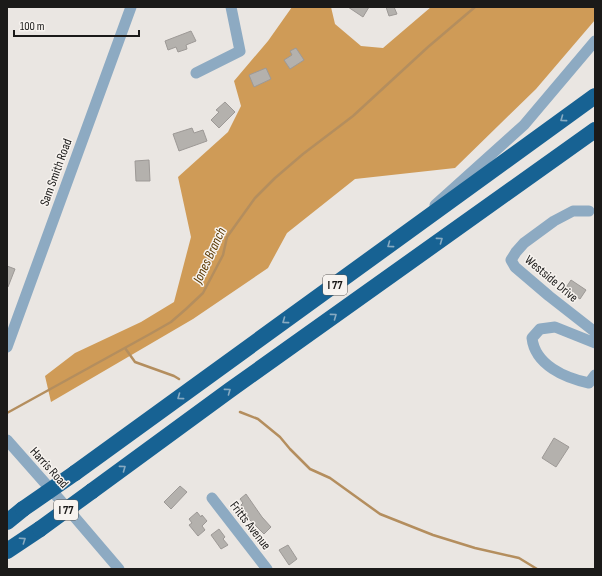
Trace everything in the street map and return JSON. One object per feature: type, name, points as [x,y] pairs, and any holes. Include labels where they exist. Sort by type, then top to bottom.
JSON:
[{"type":"highway","name":"I 77","points":[[7,522],[595,96]]},
{"type":"highway","name":"I 77","points":[[7,551],[40,529],[595,130]]},
{"type":"street","name":"Sam Smith Road","points":[[7,347],[131,7]]},
{"type":"street","points":[[196,73],[240,51],[231,7]]},
{"type":"street","points":[[410,230],[439,200],[524,125],[595,41]]},
{"type":"street","name":"Westside Drive","points":[[589,211],[573,211],[554,220],[534,234],[520,248],[511,260],[515,268],[595,332]]},
{"type":"street","points":[[595,343],[555,327],[540,329],[532,338],[539,357],[550,367],[567,377],[589,383],[595,375]]},
{"type":"street","name":"Harris Road","points":[[7,440],[119,569]]},
{"type":"street","name":"Fritts Avenue","points":[[212,498],[267,569]]},
{"type":"shaded area","points":[[292,7],[331,7],[335,24],[361,46],[383,48],[431,7],[595,7],[595,20],[536,89],[455,168],[355,179],[287,233],[268,268],[193,319],[51,402],[45,376],[75,353],[141,322],[174,302],[191,237],[178,177],[228,132],[241,106],[234,81],[268,41]]},
{"type":"building","points":[[348,7],[369,7],[363,17]]},
{"type":"building","points":[[386,7],[394,7],[397,14],[389,16]]},
{"type":"building","points":[[191,31],[196,41],[186,45],[187,49],[178,52],[176,47],[168,50],[165,41]]},
{"type":"building","points":[[296,48],[304,60],[290,69],[284,60],[292,55],[290,51]]},
{"type":"building","points":[[266,68],[271,79],[254,87],[249,75]]},
{"type":"building","points":[[225,102],[235,112],[219,128],[211,120],[219,112],[216,110]]},
{"type":"building","points":[[192,128],[194,133],[203,130],[207,141],[179,151],[173,134]]},
{"type":"building","points":[[149,160],[150,181],[136,181],[135,161]]},
{"type":"building","points":[[7,266],[15,269],[8,287],[7,287]]},
{"type":"building","points":[[571,280],[586,290],[580,299],[565,289]]},
{"type":"building","points":[[554,438],[569,447],[556,467],[542,458]]},
{"type":"building","points":[[180,486],[187,492],[171,509],[164,502]]},
{"type":"building","points":[[246,494],[271,527],[264,534],[249,519],[241,505],[243,503],[240,499]]},
{"type":"building","points":[[197,512],[207,521],[202,526],[205,530],[198,536],[189,525],[192,523],[189,519]]},
{"type":"building","points":[[219,529],[225,537],[223,539],[228,545],[221,549],[211,535]]},
{"type":"building","points":[[288,545],[297,559],[289,565],[279,550]]},
{"type":"waterway","name":"Jones Branch","points":[[7,413],[171,322],[186,309],[203,293],[223,255],[227,237],[255,198],[275,178],[303,154],[353,116],[428,47],[475,7]]},
{"type":"waterway","points":[[125,348],[135,362],[179,379]]},
{"type":"waterway","points":[[240,412],[258,419],[280,437],[310,469],[330,478],[380,514],[433,535],[475,548],[519,558],[537,569]]}]
